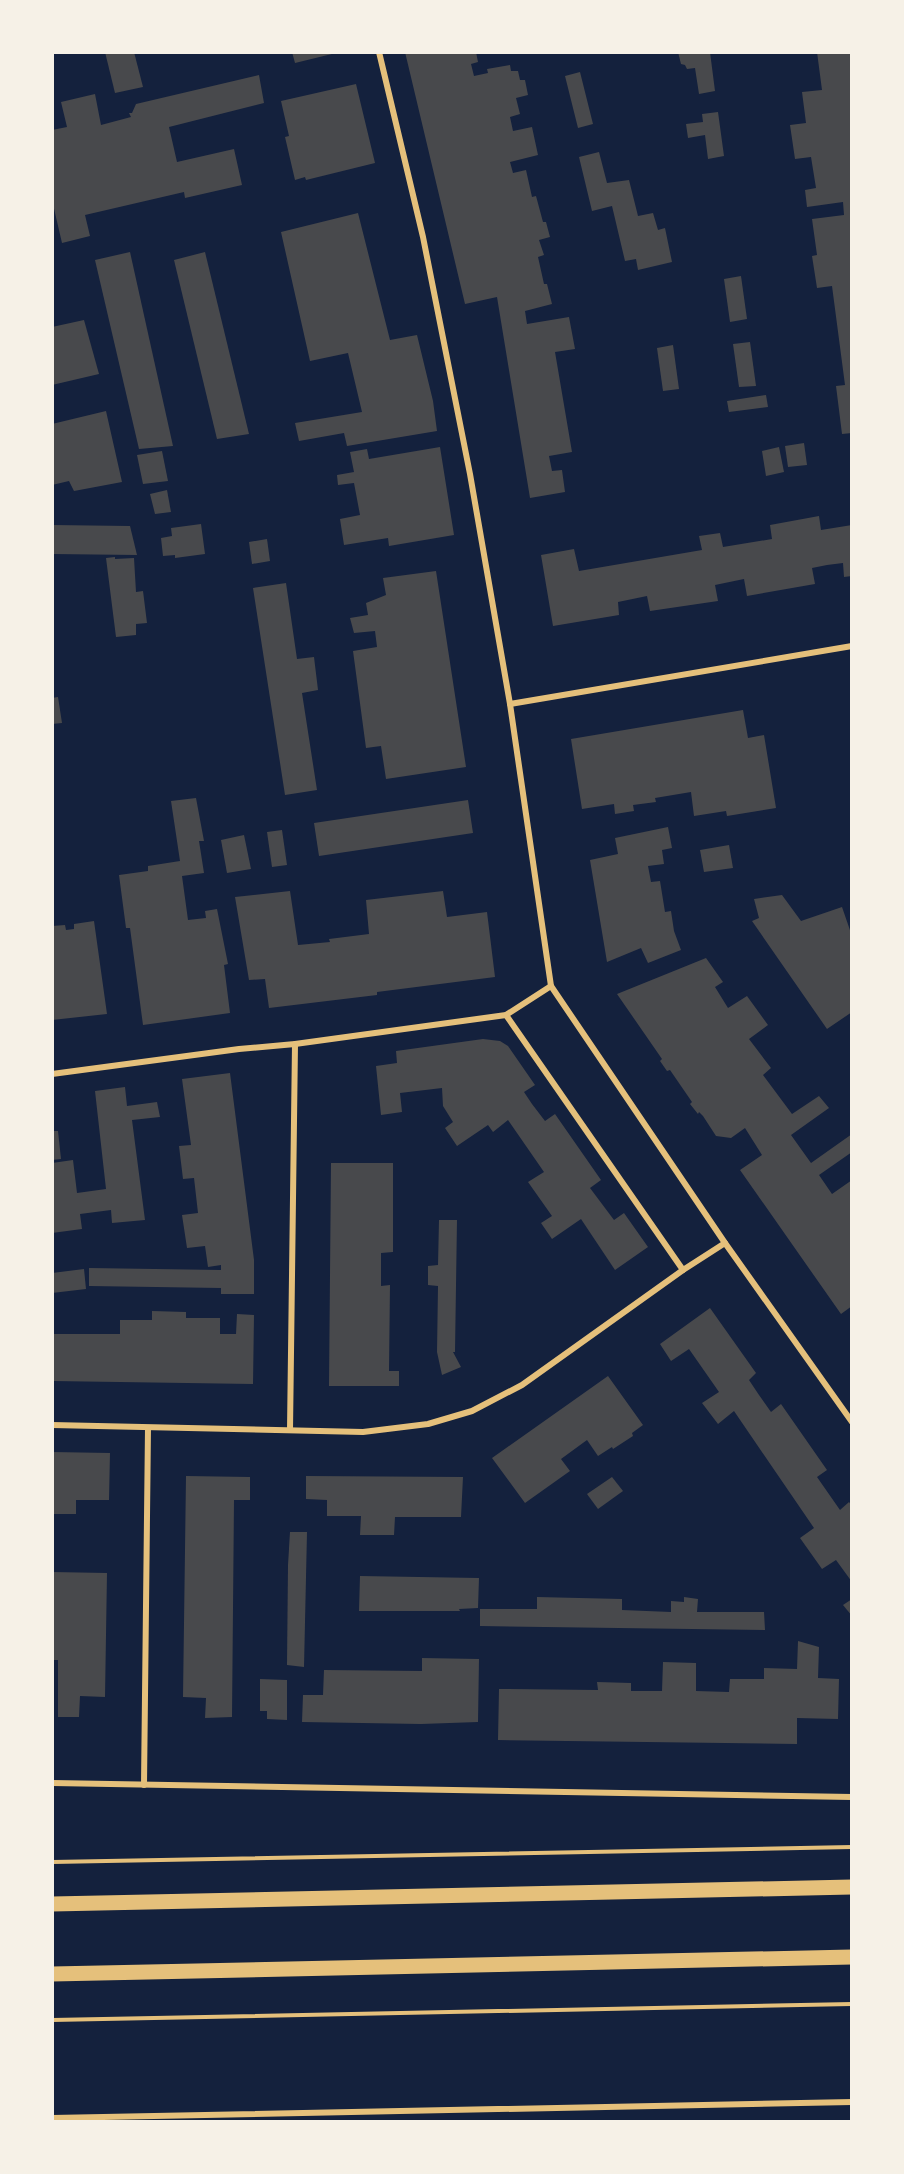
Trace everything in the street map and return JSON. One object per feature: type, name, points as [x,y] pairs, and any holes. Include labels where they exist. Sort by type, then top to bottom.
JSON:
[{"type":"main road","points":[[52,1904],[852,1887]]},
{"type":"main road","points":[[52,1974],[852,1957]]},
{"type":"street","points":[[379,52],[423,237],[470,474],[510,704],[550,986],[725,1243],[852,1422]]},
{"type":"street","points":[[510,704],[852,646]]},
{"type":"street","points":[[52,1074],[506,1015],[550,986]]},
{"type":"street","points":[[506,1015],[683,1270]]},
{"type":"street","points":[[290,1431],[295,1044]]},
{"type":"street","points":[[52,1425],[363,1432],[428,1424],[472,1411],[522,1384],[725,1243]]},
{"type":"street","points":[[144,1785],[148,1428]]},
{"type":"street","points":[[52,1783],[852,1797]]},
{"type":"street","points":[[52,2118],[852,2102]]},
{"type":"path","points":[[52,1862],[852,1847]]},
{"type":"path","points":[[52,2020],[852,2004]]},
{"type":"building","points":[[105,52],[134,52],[143,87],[115,93]]},
{"type":"building","points":[[292,52],[335,52],[336,53],[295,63]]},
{"type":"building","points":[[405,52],[476,52],[478,62],[471,64],[474,76],[488,73],[487,69],[510,65],[511,71],[518,71],[520,80],[525,80],[528,95],[516,98],[520,114],[510,117],[513,131],[532,127],[538,155],[510,162],[513,173],[526,170],[532,197],[536,196],[543,222],[546,222],[550,237],[539,240],[544,255],[538,257],[544,284],[547,284],[552,304],[525,311],[527,324],[569,317],[575,349],[555,352],[572,452],[549,456],[552,471],[562,470],[565,492],[530,498],[497,297],[465,304]]},
{"type":"building","points":[[678,52],[710,52],[715,91],[699,94],[695,68],[687,69],[681,64]]},
{"type":"building","points":[[817,52],[852,52],[852,433],[842,434],[836,386],[845,385],[832,286],[817,288],[812,256],[817,255],[812,219],[844,215],[843,202],[807,207],[805,190],[816,188],[811,157],[795,159],[790,125],[806,123],[802,92],[822,90]]},
{"type":"building","points":[[580,72],[593,124],[578,128],[565,76]]},
{"type":"building","points":[[259,75],[264,103],[169,127],[177,162],[234,149],[242,185],[185,198],[184,192],[85,215],[90,236],[62,243],[52,200],[52,130],[67,127],[61,102],[95,94],[101,125],[131,117],[129,113],[132,113],[136,104]]},
{"type":"building","points":[[356,84],[375,163],[306,180],[305,177],[295,180],[285,137],[289,136],[281,101]]},
{"type":"building","points":[[718,112],[724,156],[708,159],[705,135],[688,138],[686,124],[703,122],[702,114]]},
{"type":"building","points":[[599,152],[607,183],[629,180],[638,216],[653,213],[658,230],[665,228],[672,262],[638,270],[636,259],[625,261],[612,206],[592,211],[579,157]]},
{"type":"building","points":[[358,213],[390,340],[417,335],[433,401],[437,431],[347,446],[344,433],[299,441],[295,423],[362,412],[348,353],[310,361],[281,232]]},
{"type":"building","points":[[130,252],[173,446],[139,449],[95,260]]},
{"type":"building","points":[[205,252],[249,434],[217,439],[174,260]]},
{"type":"building","points":[[741,276],[747,319],[730,322],[724,279]]},
{"type":"building","points":[[84,320],[99,374],[52,385],[52,327]]},
{"type":"building","points":[[750,342],[756,386],[739,387],[733,344]]},
{"type":"building","points":[[673,345],[679,389],[663,391],[657,348]]},
{"type":"building","points":[[766,395],[768,407],[729,412],[727,401]]},
{"type":"building","points":[[106,411],[122,482],[74,491],[69,481],[52,485],[52,424]]},
{"type":"building","points":[[804,443],[807,465],[788,467],[785,446]]},
{"type":"building","points":[[440,447],[454,535],[389,546],[388,538],[344,545],[340,519],[360,515],[354,483],[338,485],[337,475],[354,472],[350,452],[367,449],[369,459]]},
{"type":"building","points":[[779,447],[784,472],[766,476],[762,451]]},
{"type":"building","points":[[162,451],[168,481],[143,484],[137,455]]},
{"type":"building","points":[[167,490],[171,512],[155,514],[150,494]]},
{"type":"building","points":[[819,516],[821,530],[852,525],[852,576],[844,577],[843,563],[827,565],[812,568],[815,584],[747,596],[744,579],[715,585],[718,601],[650,611],[647,596],[618,602],[619,615],[553,626],[541,555],[574,549],[579,571],[702,550],[699,536],[720,533],[723,547],[772,539],[770,525]]},
{"type":"building","points":[[201,524],[205,554],[175,558],[175,555],[163,556],[161,538],[172,536],[171,528]]},
{"type":"building","points":[[52,525],[130,526],[137,555],[52,554]]},
{"type":"building","points":[[267,539],[270,561],[252,564],[249,542]]},
{"type":"building","points":[[115,557],[115,559],[134,558],[136,592],[143,591],[147,623],[136,624],[136,635],[116,637],[106,558]]},
{"type":"building","points":[[436,571],[466,767],[386,779],[381,746],[366,748],[353,651],[377,647],[375,631],[354,633],[350,618],[368,615],[366,603],[386,595],[383,578]]},
{"type":"building","points":[[286,583],[297,659],[314,657],[318,690],[302,693],[317,790],[285,795],[253,588]]},
{"type":"building","points":[[58,697],[62,723],[52,724],[52,698]]},
{"type":"building","points":[[743,710],[748,738],[764,735],[776,808],[727,816],[726,811],[694,816],[691,792],[655,798],[656,802],[633,805],[634,811],[615,814],[614,804],[582,809],[571,739]]},
{"type":"building","points":[[196,798],[204,841],[199,841],[204,873],[182,876],[188,920],[206,918],[205,911],[217,909],[228,964],[224,965],[230,1013],[143,1025],[130,928],[126,928],[119,875],[148,871],[148,866],[180,861],[171,801]]},
{"type":"building","points":[[468,800],[473,833],[319,856],[314,823]]},
{"type":"building","points":[[668,827],[672,848],[662,850],[664,864],[648,866],[651,882],[660,881],[665,912],[671,911],[674,931],[681,950],[648,963],[641,948],[607,962],[590,860],[618,854],[615,838]]},
{"type":"building","points":[[282,830],[287,865],[272,867],[267,832]]},
{"type":"building","points":[[244,835],[251,869],[227,873],[221,840]]},
{"type":"building","points":[[729,845],[733,868],[704,872],[700,850]]},
{"type":"building","points":[[290,891],[298,945],[330,942],[329,939],[369,934],[366,900],[443,891],[447,917],[487,912],[495,977],[269,1008],[265,979],[249,980],[235,897]]},
{"type":"building","points":[[782,895],[801,921],[842,907],[852,936],[852,1012],[827,1029],[752,921],[759,918],[754,899]]},
{"type":"building","points":[[94,921],[107,1014],[52,1020],[52,926],[65,925],[66,930],[74,929],[74,924]]},
{"type":"building","points":[[706,958],[723,982],[715,987],[728,1008],[747,996],[768,1025],[749,1039],[771,1068],[763,1075],[792,1114],[819,1096],[829,1108],[791,1135],[811,1163],[852,1134],[852,1152],[819,1175],[832,1194],[852,1180],[852,1306],[841,1314],[740,1170],[762,1155],[745,1128],[731,1138],[716,1136],[703,1116],[699,1112],[698,1114],[690,1104],[692,1102],[670,1070],[667,1071],[660,1061],[662,1059],[617,994]]},
{"type":"building","points":[[483,1039],[500,1041],[508,1046],[535,1085],[524,1092],[532,1104],[545,1121],[555,1114],[601,1180],[590,1188],[614,1220],[624,1213],[648,1247],[615,1270],[581,1219],[552,1239],[541,1223],[552,1216],[528,1182],[544,1172],[508,1120],[493,1132],[488,1125],[457,1146],[445,1128],[453,1122],[443,1106],[442,1088],[400,1093],[402,1112],[381,1115],[376,1066],[397,1063],[396,1051]]},
{"type":"building","points":[[230,1073],[254,1260],[254,1294],[221,1294],[221,1288],[89,1286],[89,1268],[221,1270],[221,1265],[208,1267],[205,1246],[187,1248],[182,1215],[198,1213],[194,1178],[183,1179],[179,1146],[191,1145],[182,1079]]},
{"type":"building","points":[[125,1087],[127,1106],[157,1102],[160,1117],[132,1120],[145,1220],[112,1223],[111,1210],[80,1214],[82,1229],[52,1233],[52,1163],[73,1160],[77,1193],[106,1189],[95,1091]]},
{"type":"building","points":[[52,1131],[58,1131],[61,1159],[52,1160]]},
{"type":"building","points":[[331,1163],[393,1163],[393,1252],[381,1253],[381,1286],[390,1285],[389,1371],[399,1371],[399,1386],[329,1386]]},
{"type":"building","points":[[439,1220],[457,1220],[455,1352],[453,1352],[461,1367],[442,1375],[437,1352],[438,1286],[428,1285],[428,1266],[438,1265]]},
{"type":"building","points":[[84,1269],[86,1289],[52,1293],[52,1273]]},
{"type":"building","points":[[710,1308],[756,1373],[749,1380],[771,1412],[781,1404],[827,1470],[817,1477],[840,1510],[849,1502],[852,1506],[852,1582],[836,1560],[822,1569],[800,1538],[814,1528],[734,1411],[718,1424],[702,1403],[719,1392],[689,1349],[671,1361],[660,1344]]},
{"type":"building","points":[[152,1311],[186,1312],[186,1318],[220,1318],[220,1334],[236,1334],[237,1314],[254,1315],[253,1384],[52,1381],[52,1334],[120,1334],[120,1320],[152,1320]]},
{"type":"building","points":[[608,1376],[643,1425],[632,1433],[633,1436],[598,1456],[587,1440],[561,1459],[570,1471],[525,1503],[492,1458]]},
{"type":"building","points":[[52,1452],[110,1453],[109,1500],[76,1500],[76,1514],[54,1514]]},
{"type":"building","points":[[186,1476],[250,1477],[250,1500],[234,1500],[232,1717],[205,1718],[206,1698],[183,1697]]},
{"type":"building","points":[[306,1476],[463,1477],[461,1517],[395,1517],[394,1535],[360,1535],[361,1516],[327,1516],[327,1500],[306,1499]]},
{"type":"building","points":[[612,1477],[623,1491],[598,1509],[587,1494]]},
{"type":"building","points":[[290,1532],[307,1532],[304,1667],[287,1665]]},
{"type":"building","points":[[52,1572],[107,1573],[105,1697],[80,1696],[79,1717],[58,1717],[58,1660],[52,1660]]},
{"type":"building","points":[[360,1576],[479,1578],[478,1608],[459,1609],[460,1611],[359,1611]]},
{"type":"building","points":[[537,1597],[622,1599],[622,1610],[671,1612],[671,1601],[684,1602],[684,1597],[698,1599],[697,1612],[764,1612],[765,1630],[480,1626],[480,1609],[537,1609]]},
{"type":"building","points":[[852,1599],[852,1616],[843,1605]]},
{"type":"building","points":[[798,1641],[819,1647],[818,1678],[839,1679],[838,1719],[797,1718],[797,1744],[498,1740],[499,1689],[598,1690],[597,1682],[631,1683],[631,1691],[662,1691],[663,1662],[696,1663],[696,1691],[729,1692],[730,1679],[764,1679],[764,1668],[797,1669]]},
{"type":"building","points":[[422,1658],[479,1659],[478,1722],[421,1724],[302,1722],[303,1695],[323,1695],[324,1670],[422,1671]]},
{"type":"building","points":[[260,1679],[287,1680],[287,1720],[267,1719],[267,1711],[260,1711]]}]
